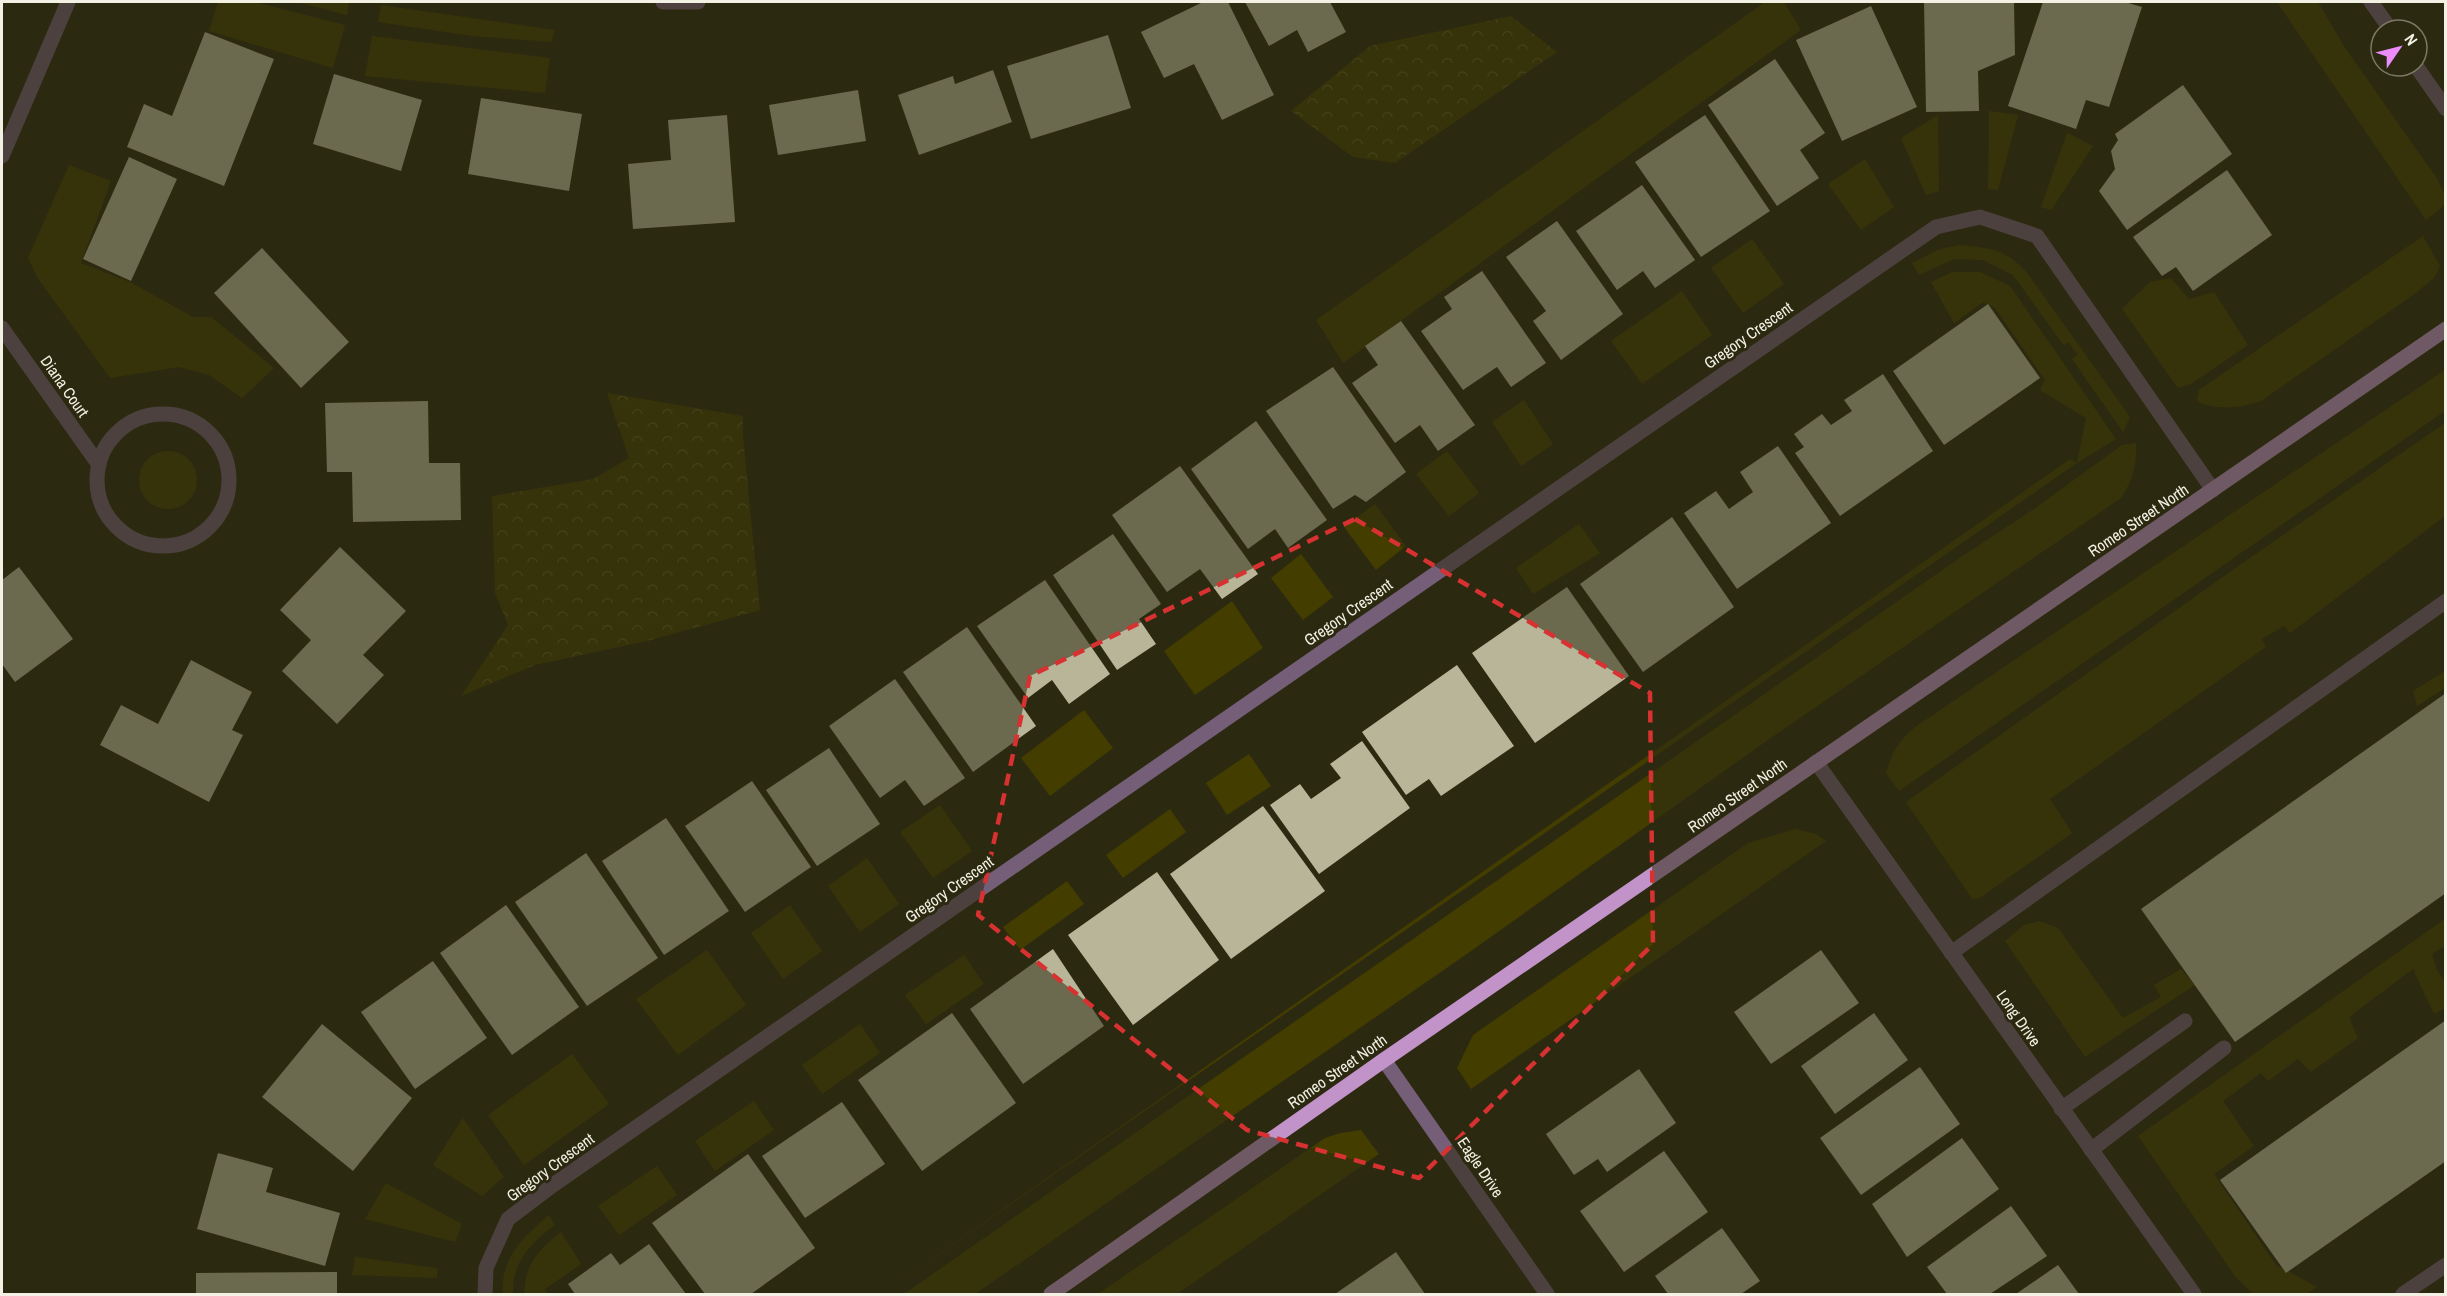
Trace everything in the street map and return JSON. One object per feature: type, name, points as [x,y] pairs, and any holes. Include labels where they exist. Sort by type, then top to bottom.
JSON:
[{"type":"main road","name":"Romeo Street North","points":[[1051,1294],[1384,1060],[2445,328]]},
{"type":"street","points":[[2,156],[69,2]]},
{"type":"street","points":[[663,2],[698,2]]},
{"type":"street","points":[[2371,2],[2382,18]]},
{"type":"street","points":[[2424,78],[2445,109]]},
{"type":"street","name":"Gregory Crescent","points":[[485,1294],[486,1268],[508,1219],[553,1185],[1936,227],[1980,217],[2037,236],[2213,490]]},
{"type":"street","name":"Diana Court","points":[[2,328],[99,465]]},
{"type":"street","points":[[164,414],[192,420],[209,432],[220,446],[227,462],[229,487],[223,510],[209,528],[192,540],[167,547],[142,543],[122,532],[106,514],[99,498],[97,476],[99,465],[111,439],[125,426],[144,417],[164,414]]},
{"type":"street","points":[[1951,953],[2445,601]]},
{"type":"street","name":"Long Drive","points":[[1816,762],[2194,1294]]},
{"type":"street","points":[[2061,1109],[2185,1021]]},
{"type":"street","points":[[2091,1150],[2224,1048]]},
{"type":"street","name":"Eagle Drive","points":[[1384,1060],[1547,1294]]},
{"type":"street","points":[[2403,1294],[2445,1265]]},
{"type":"highlighted area","points":[[1355,519],[1650,693],[1653,944],[1419,1178],[1247,1130],[978,915],[1030,676]]},
{"type":"green space","points":[[218,2],[255,2],[345,25],[333,68],[209,31]]},
{"type":"green space","points":[[297,2],[349,2],[347,15]]},
{"type":"green space","points":[[1765,2],[1784,2],[1801,30],[1343,363],[1316,320]]},
{"type":"green space","points":[[2277,2],[2318,2],[2345,48],[2436,177],[2445,195],[2445,205],[2426,220]]},
{"type":"green space","points":[[381,5],[555,30],[551,42],[472,36],[378,22]]},
{"type":"green space","points":[[1511,16],[1557,52],[1395,163],[1353,157],[1291,111],[1370,46]]},
{"type":"green space","points":[[372,36],[550,58],[545,93],[365,76]]},
{"type":"green space","points":[[1989,111],[2018,115],[1998,190],[1988,189]]},
{"type":"green space","points":[[1938,115],[1939,191],[1926,195],[1901,138]]},
{"type":"green space","points":[[2067,133],[2093,146],[2051,210],[2041,207]]},
{"type":"green space","points":[[1865,159],[1894,207],[1861,230],[1828,184]]},
{"type":"green space","points":[[69,165],[111,181],[81,263],[130,282],[193,317],[211,317],[274,368],[242,398],[209,375],[179,367],[110,378],[37,277],[28,258]]},
{"type":"green space","points":[[2423,236],[2440,266],[2435,277],[2416,293],[2261,401],[2220,407],[2197,401],[2199,390]]},
{"type":"green space","points":[[1752,239],[1784,284],[1743,313],[1711,268]]},
{"type":"green space","points":[[1959,245],[1997,251],[2012,259],[2028,274],[2130,417],[2123,432],[2072,359],[2078,355],[2068,342],[2064,346],[2013,275],[1983,260],[1954,259],[1919,275],[1912,263],[1940,249]]},
{"type":"green space","points":[[1952,272],[1980,272],[2010,286],[2116,439],[2077,463],[2086,418],[2040,390],[2045,380],[1995,308],[1983,302],[1954,323],[1931,282]]},
{"type":"green space","points":[[2171,278],[2189,299],[2214,292],[2248,345],[2191,384],[2178,388],[2122,309],[2150,282]]},
{"type":"green space","points":[[1682,291],[1712,335],[1642,384],[1611,341]]},
{"type":"green space","points":[[2445,370],[2445,411],[1899,791],[1886,773],[1897,746],[1918,725]]},
{"type":"green space","points":[[607,393],[743,416],[760,610],[647,641],[535,665],[461,696],[508,625],[495,593],[492,496],[593,479],[629,458]]},
{"type":"green space","points":[[1524,400],[1553,444],[1521,466],[1492,422]]},
{"type":"green space","points":[[2445,423],[2445,516],[2290,633],[2284,626],[2262,639],[2266,647],[2050,799],[2072,833],[1981,897],[1973,900],[1906,802],[2237,567]]},
{"type":"green space","points":[[2136,443],[2133,472],[2129,485],[2121,498],[1775,735],[1464,956],[975,1294],[904,1294],[1961,557],[2034,509],[2122,445]]},
{"type":"green space","points":[[168,451],[184,456],[192,464],[197,480],[192,496],[184,504],[168,509],[152,504],[144,496],[139,480],[144,464],[152,456]]},
{"type":"green space","points":[[1447,451],[1479,493],[1449,516],[1416,474]]},
{"type":"green space","points":[[2070,459],[2077,463],[882,1294]]},
{"type":"green space","points":[[1375,504],[1406,546],[1376,570],[1344,527]]},
{"type":"green space","points":[[1579,524],[1600,553],[1533,594],[1516,568]]},
{"type":"green space","points":[[1301,554],[1333,597],[1303,620],[1271,578]]},
{"type":"green space","points":[[1232,601],[1263,648],[1195,695],[1164,651]]},
{"type":"green space","points":[[2445,671],[2445,688],[2417,706],[2413,691]]},
{"type":"green space","points":[[1084,710],[1113,748],[1050,796],[1021,758]]},
{"type":"green space","points":[[1249,754],[1271,786],[1227,815],[1206,783]]},
{"type":"green space","points":[[940,805],[972,851],[933,878],[900,832]]},
{"type":"green space","points":[[1170,809],[1186,832],[1123,878],[1106,855]]},
{"type":"green space","points":[[1795,829],[1816,834],[1826,841],[1471,1089],[1457,1068],[1473,1035],[1748,843]]},
{"type":"green space","points":[[867,858],[899,904],[860,932],[828,886]]},
{"type":"green space","points":[[1067,881],[1084,904],[1020,950],[1003,927]]},
{"type":"green space","points":[[790,905],[822,951],[783,979],[751,933]]},
{"type":"green space","points":[[2445,919],[2445,946],[2432,954],[2437,970],[2445,982],[2445,1008],[2434,1014],[2413,969],[2349,1017],[2358,1038],[2311,1072],[2298,1059],[2268,1081],[2261,1073],[2223,1101],[2254,1146],[2214,1174],[2276,1265],[2317,1287],[2306,1294],[2253,1294],[2235,1276],[2138,1136]]},
{"type":"green space","points":[[2040,921],[2058,928],[2123,1018],[2161,997],[2154,985],[2181,969],[2195,985],[2085,1057],[2005,941],[2024,925]]},
{"type":"green space","points":[[707,950],[746,1005],[678,1055],[636,999]]},
{"type":"green space","points":[[964,955],[984,984],[926,1024],[905,995]]},
{"type":"green space","points":[[860,1024],[880,1053],[822,1094],[802,1065]]},
{"type":"green space","points":[[572,1054],[609,1104],[524,1165],[488,1115]]},
{"type":"green space","points":[[754,1101],[774,1130],[715,1171],[695,1141]]},
{"type":"green space","points":[[463,1118],[504,1177],[482,1196],[433,1165]]},
{"type":"green space","points":[[1361,1130],[1379,1154],[1177,1294],[1098,1294],[1325,1138]]},
{"type":"green space","points":[[657,1166],[677,1195],[619,1235],[598,1206]]},
{"type":"green space","points":[[386,1183],[462,1224],[455,1242],[365,1219]]},
{"type":"green space","points":[[549,1215],[555,1225],[531,1246],[520,1262],[513,1294],[503,1294],[503,1281],[509,1259],[522,1240]]},
{"type":"green space","points":[[561,1232],[581,1264],[545,1289],[548,1294],[524,1294],[527,1273],[535,1258]]},
{"type":"green space","points":[[355,1257],[437,1268],[437,1278],[352,1275]]},
{"type":"building","points":[[1203,2],[1228,2],[1274,95],[1222,120],[1194,64],[1164,78],[1141,32]]},
{"type":"building","points":[[1245,2],[1330,2],[1346,32],[1308,52],[1297,30],[1269,46]]},
{"type":"building","points":[[1924,2],[2014,2],[2015,55],[1978,71],[1979,111],[1926,112]]},
{"type":"building","points":[[2043,2],[2125,2],[2142,7],[2109,107],[2086,100],[2076,129],[2008,106]]},
{"type":"building","points":[[1871,6],[1917,107],[1842,141],[1796,40]]},
{"type":"building","points":[[205,32],[274,59],[224,186],[127,147],[144,104],[172,116]]},
{"type":"building","points":[[1108,35],[1131,108],[1031,139],[1007,66]]},
{"type":"building","points":[[1775,59],[1825,133],[1800,150],[1819,178],[1777,206],[1708,105]]},
{"type":"building","points":[[993,70],[1012,122],[919,155],[898,95],[953,76],[955,84]]},
{"type":"building","points":[[334,74],[422,100],[401,171],[313,144]]},
{"type":"building","points":[[2183,85],[2232,154],[2127,230],[2099,191],[2115,169],[2111,151],[2118,140],[2115,134]]},
{"type":"building","points":[[858,90],[866,141],[778,155],[769,105]]},
{"type":"building","points":[[481,98],[582,114],[569,191],[468,174]]},
{"type":"building","points":[[727,115],[735,222],[633,229],[628,164],[671,160],[668,120]]},
{"type":"building","points":[[1705,115],[1770,211],[1701,257],[1635,162]]},
{"type":"building","points":[[129,157],[177,179],[131,281],[83,259]]},
{"type":"building","points":[[2227,170],[2272,235],[2193,291],[2176,267],[2162,276],[2133,237]]},
{"type":"building","points":[[1642,185],[1695,260],[1655,288],[1643,271],[1617,290],[1576,231]]},
{"type":"building","points":[[1557,221],[1623,314],[1561,360],[1533,321],[1546,311],[1506,257]]},
{"type":"building","points":[[262,248],[349,342],[301,388],[214,293]]},
{"type":"building","points":[[1482,271],[1546,363],[1511,387],[1497,367],[1463,390],[1421,331],[1452,309],[1444,297]]},
{"type":"building","points":[[1988,304],[2040,378],[1944,445],[1893,371]]},
{"type":"building","points":[[1401,321],[1475,425],[1438,451],[1420,425],[1395,443],[1352,383],[1378,365],[1365,346]]},
{"type":"building","points":[[1333,367],[1406,472],[1366,502],[1355,495],[1333,509],[1266,411]]},
{"type":"building","points":[[1883,374],[1933,451],[1840,516],[1795,453],[1804,447],[1794,434],[1822,414],[1831,425],[1852,411],[1844,400]]},
{"type":"building","points":[[428,401],[429,463],[460,463],[461,520],[353,522],[352,472],[327,472],[325,403]]},
{"type":"building","points":[[1256,421],[1327,520],[1288,548],[1275,529],[1248,549],[1191,469]]},
{"type":"building","points":[[1778,446],[1831,523],[1737,589],[1684,513],[1716,491],[1729,509],[1753,492],[1740,472]]},
{"type":"building","points":[[1180,466],[1258,574],[1222,599],[1200,569],[1167,592],[1112,515]]},
{"type":"building","points":[[1672,517],[1734,607],[1643,672],[1580,584]]},
{"type":"building","points":[[1113,534],[1161,604],[1139,619],[1156,644],[1117,670],[1053,575]]},
{"type":"building","points":[[340,547],[406,611],[363,655],[384,675],[337,724],[282,671],[311,640],[280,610]]},
{"type":"building","points":[[19,567],[73,639],[15,682],[2,664],[2,580]]},
{"type":"building","points":[[1045,580],[1110,674],[1069,704],[1052,680],[1028,698],[977,626]]},
{"type":"building","points":[[1567,587],[1629,676],[1535,743],[1472,653]]},
{"type":"building","points":[[967,627],[1036,726],[973,772],[903,672]]},
{"type":"building","points":[[191,660],[252,692],[232,730],[243,735],[209,802],[100,745],[121,705],[158,724]]},
{"type":"building","points":[[1457,665],[1514,746],[1441,796],[1429,779],[1406,795],[1362,732]]},
{"type":"building","points":[[895,679],[965,778],[924,806],[905,780],[880,798],[829,726]]},
{"type":"building","points":[[2446,693],[2446,893],[2235,1042],[2141,909]]},
{"type":"building","points":[[1362,741],[1410,808],[1319,874],[1270,805],[1300,784],[1311,799],[1341,778],[1330,764]]},
{"type":"building","points":[[829,748],[880,824],[817,866],[766,790]]},
{"type":"building","points":[[752,781],[811,867],[745,912],[685,826]]},
{"type":"building","points":[[1263,806],[1325,891],[1231,959],[1170,874]]},
{"type":"building","points":[[666,818],[729,911],[664,955],[602,861]]},
{"type":"building","points":[[586,853],[658,958],[587,1006],[515,902]]},
{"type":"building","points":[[1157,872],[1219,960],[1133,1025],[1068,935]]},
{"type":"building","points":[[506,905],[579,1007],[512,1055],[440,953]]},
{"type":"building","points":[[1053,949],[1104,1026],[1023,1084],[970,1009]]},
{"type":"building","points":[[1821,950],[1859,1003],[1771,1064],[1734,1012]]},
{"type":"building","points":[[433,961],[487,1038],[415,1089],[361,1012]]},
{"type":"building","points":[[952,1013],[1016,1103],[922,1171],[858,1080]]},
{"type":"building","points":[[1874,1013],[1908,1060],[1835,1114],[1801,1066]]},
{"type":"building","points":[[2446,1020],[2446,1161],[2286,1273],[2220,1180]]},
{"type":"building","points":[[322,1024],[412,1098],[353,1171],[262,1097]]},
{"type":"building","points":[[1920,1067],[1960,1124],[1861,1195],[1820,1138]]},
{"type":"building","points":[[1639,1069],[1676,1123],[1607,1172],[1598,1159],[1574,1175],[1546,1134]]},
{"type":"building","points":[[842,1102],[885,1164],[805,1218],[762,1156]]},
{"type":"building","points":[[1962,1138],[1999,1189],[1907,1257],[1872,1204]]},
{"type":"building","points":[[1664,1151],[1708,1212],[1624,1272],[1580,1211]]},
{"type":"building","points":[[218,1153],[273,1168],[266,1192],[340,1213],[325,1266],[197,1229]]},
{"type":"building","points":[[748,1154],[815,1248],[751,1294],[705,1294],[652,1223]]},
{"type":"building","points":[[2011,1206],[2047,1256],[1990,1294],[1947,1294],[1927,1267]]},
{"type":"building","points":[[1722,1228],[1760,1281],[1741,1294],[1668,1294],[1655,1276]]},
{"type":"building","points":[[649,1244],[686,1294],[575,1294],[568,1284],[611,1253],[620,1265]]},
{"type":"building","points":[[1396,1252],[1425,1294],[1335,1294]]},
{"type":"building","points":[[2058,1265],[2079,1294],[2016,1294]]},
{"type":"building","points":[[337,1272],[337,1294],[196,1294],[196,1273]]}]
